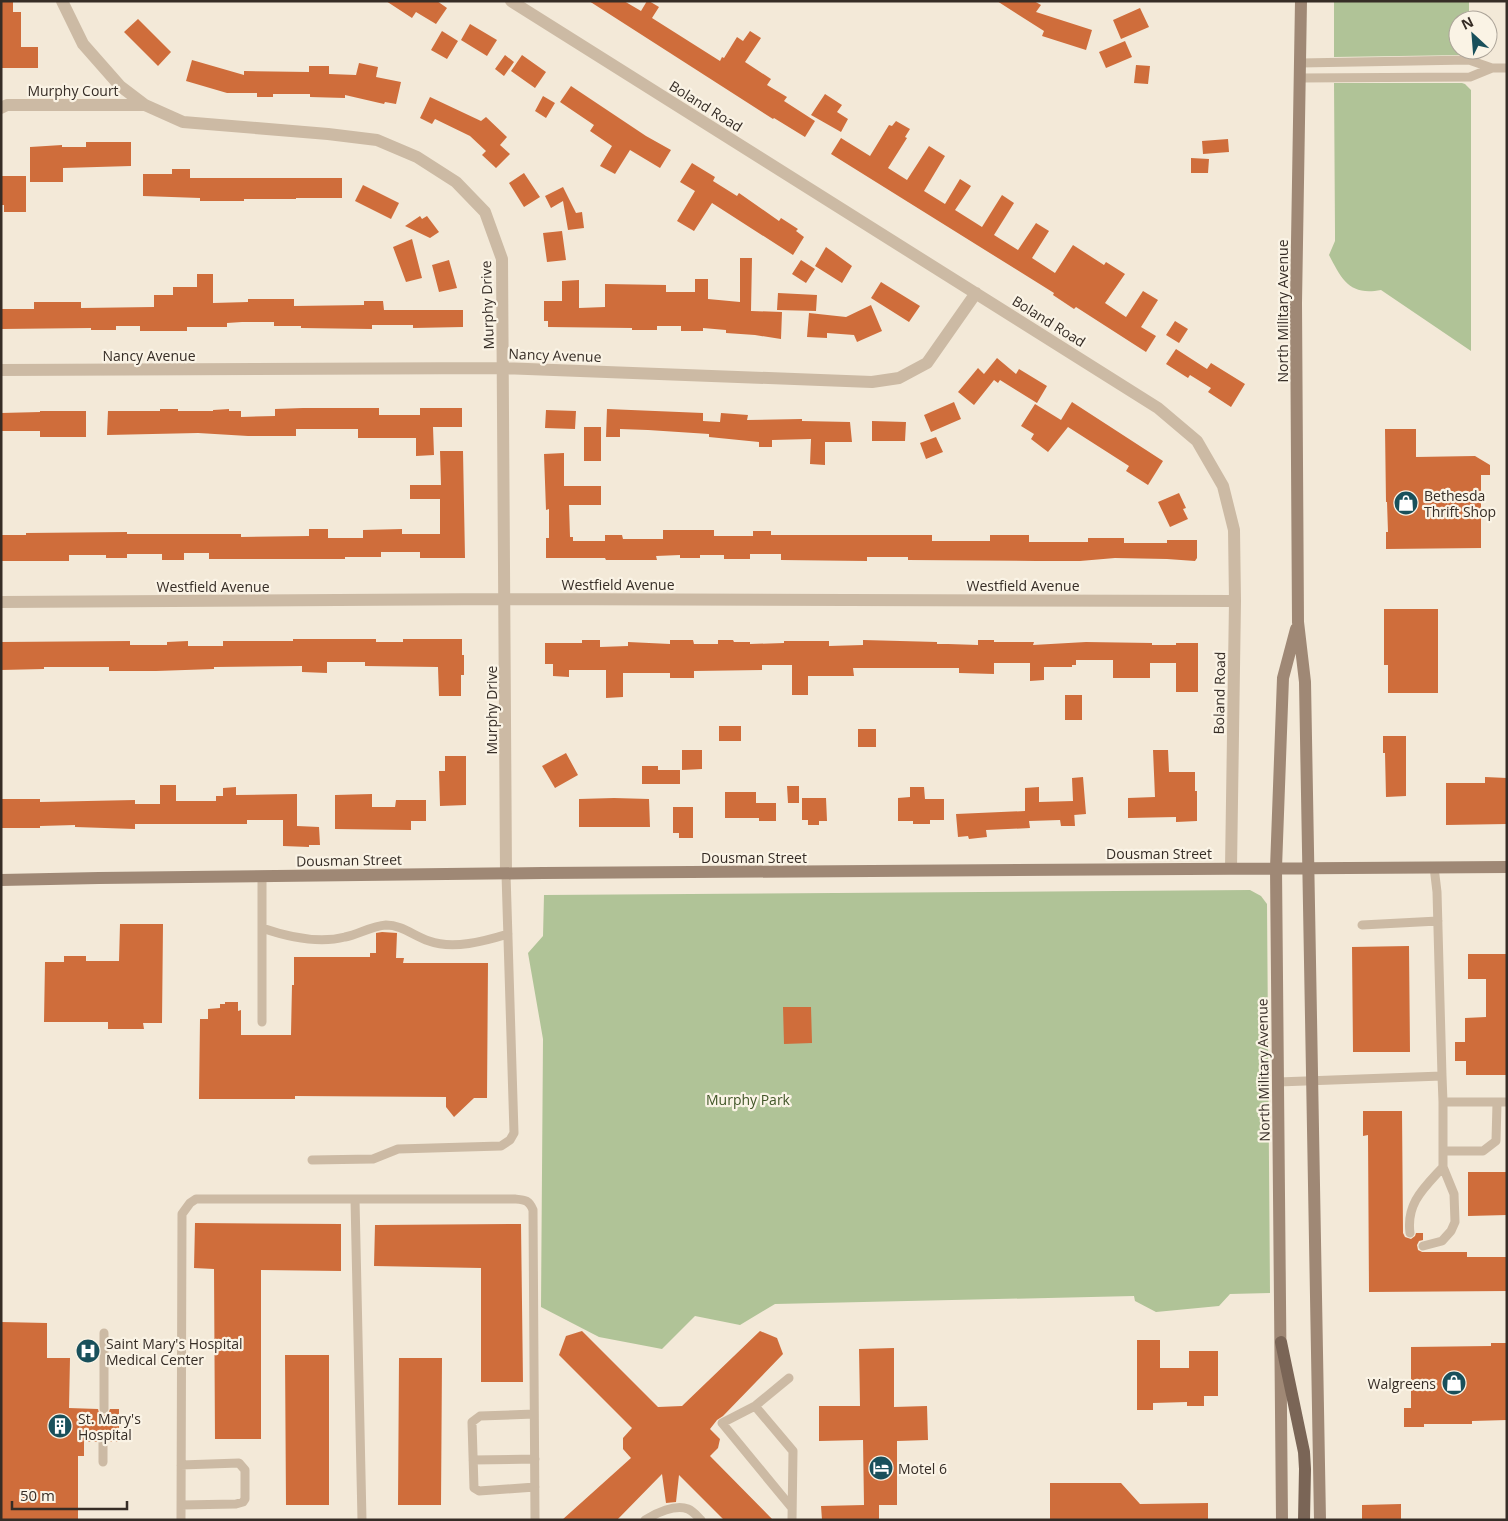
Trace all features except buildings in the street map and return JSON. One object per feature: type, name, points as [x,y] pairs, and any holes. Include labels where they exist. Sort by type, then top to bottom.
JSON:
[{"type":"main road","name":"North Military Avenue","points":[[1301,1],[1296,303],[1298,622],[1306,682],[1320,1520]]},
{"type":"main road","name":"North Military Avenue","points":[[1282,1520],[1276,868],[1283,678],[1298,622]]},
{"type":"main road","name":"Dousman Street","points":[[1,880],[262,876],[1507,867]]},
{"type":"main road","points":[[1281,1342],[1304,1452],[1304,1520]]},
{"type":"street","name":"Murphy Drive","points":[[62,1],[83,44],[120,86],[145,105],[183,122],[377,140],[417,157],[456,182],[485,212],[502,259],[506,874]]},
{"type":"street","name":"Boland Road","points":[[512,1],[1158,408],[1197,442],[1223,486],[1234,530],[1235,601],[1231,868]]},
{"type":"street","name":"Murphy Court","points":[[1,108],[7,106],[145,105]]},
{"type":"street","name":"Nancy Avenue","points":[[1,370],[504,368],[872,382],[899,378],[927,364],[976,293]]},
{"type":"street","name":"Westfield Avenue","points":[[1,602],[505,599],[1235,601]]},
{"type":"lane","points":[[1300,63],[1469,60],[1492,68],[1507,68]]},
{"type":"lane","points":[[1300,78],[1470,77],[1492,68]]},
{"type":"lane","points":[[1423,1246],[1442,1240],[1450,1231],[1454,1222],[1454,1194],[1443,1167],[1444,1102],[1438,892],[1434,867]]},
{"type":"lane","points":[[312,1160],[373,1159],[398,1149],[501,1146],[510,1140],[514,1133],[506,874]]},
{"type":"lane","points":[[262,876],[262,1022]]},
{"type":"lane","points":[[1362,925],[1438,921]]},
{"type":"lane","points":[[262,928],[299,938],[339,939],[374,927],[386,925],[399,927],[428,941],[442,944],[478,943],[508,934]]},
{"type":"lane","points":[[1278,1082],[1442,1076]]},
{"type":"lane","points":[[1444,1102],[1507,1102]]},
{"type":"lane","points":[[1443,1151],[1483,1151],[1496,1141],[1497,1103]]},
{"type":"lane","points":[[1410,1233],[1408,1221],[1412,1207],[1422,1189],[1443,1167]]},
{"type":"lane","points":[[181,1520],[182,1214],[190,1203],[196,1199],[515,1199],[526,1200],[530,1203],[533,1210],[535,1520]]},
{"type":"lane","points":[[355,1199],[362,1520]]},
{"type":"lane","points":[[104,1332],[104,1409]]},
{"type":"lane","points":[[789,1378],[755,1406],[722,1423],[792,1508]]},
{"type":"lane","points":[[755,1406],[793,1451],[792,1520]]},
{"type":"lane","points":[[534,1414],[480,1416],[472,1422],[474,1488],[479,1491],[535,1487]]},
{"type":"lane","points":[[103,1462],[104,1442]]},
{"type":"lane","points":[[473,1460],[535,1459]]},
{"type":"lane","points":[[181,1465],[239,1463],[245,1470],[245,1499],[242,1502],[236,1504],[181,1505]]},
{"type":"lane","points":[[645,1520],[662,1511],[682,1508],[689,1510],[701,1520]]},
{"type":"green space","points":[[1334,1],[1469,1],[1469,10],[1448,10],[1448,55],[1334,57]]},
{"type":"green space","points":[[1334,83],[1462,83],[1471,90],[1471,351],[1381,290],[1362,291],[1348,284],[1338,272],[1329,255],[1335,241]]},
{"type":"green space","name":"Murphy Park","points":[[1250,890],[1261,896],[1267,904],[1270,1293],[1230,1294],[1219,1306],[1156,1312],[1135,1301],[1134,1296],[775,1304],[740,1325],[695,1316],[662,1349],[599,1337],[541,1307],[543,1039],[528,953],[543,936],[544,895]]},
{"type":"place","name":"Bethesda Thrift Shop","points":[[1406,503]]},
{"type":"place","name":"Saint Mary's Hospital Medical Center","points":[[88,1351]]},
{"type":"place","name":"Walgreens","points":[[1454,1383]]},
{"type":"place","name":"St. Mary's Hospital","points":[[60,1426]]},
{"type":"place","name":"Motel 6","points":[[881,1468]]}]
